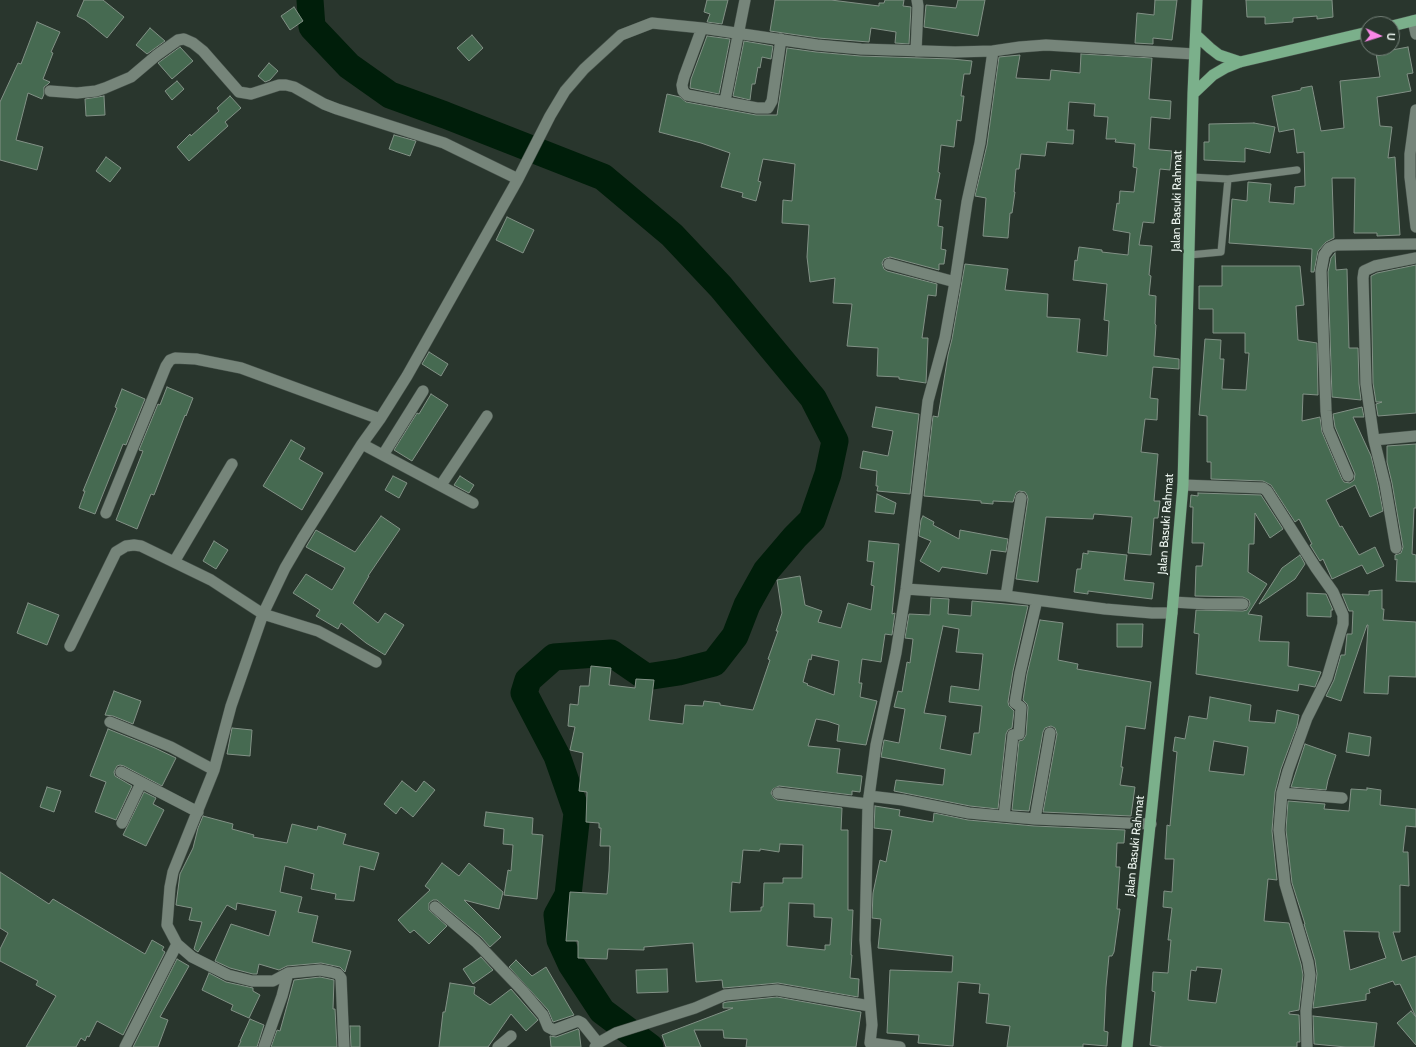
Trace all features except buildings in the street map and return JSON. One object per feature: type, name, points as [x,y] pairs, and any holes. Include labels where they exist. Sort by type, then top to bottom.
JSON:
[{"type":"highway","name":"Jalan Basuki Rahmat","points":[[1127,1047],[1151,824],[1183,486],[1194,54],[1197,0]]},
{"type":"highway","points":[[1400,24],[1415,20]]},
{"type":"highway","points":[[1193,94],[1213,75],[1240,62],[1360,34]]},
{"type":"highway","points":[[1196,35],[1219,55],[1240,62]]},
{"type":"street","points":[[725,101],[744,0]]},
{"type":"street","points":[[916,0],[918,6],[916,51]]},
{"type":"street","points":[[1415,20],[1416,34]]},
{"type":"street","points":[[344,1047],[340,978],[338,974],[320,970],[288,973],[273,981],[252,981],[228,975],[184,951],[167,925],[170,887],[173,872],[214,770],[231,706],[263,614],[285,568],[362,444],[380,420],[408,376],[491,224],[518,180],[550,116],[565,91],[584,69],[621,36],[652,23],[781,38],[818,45],[861,49],[993,51],[1046,45],[1194,54]]},
{"type":"street","points":[[702,28],[684,77],[682,85],[683,91],[687,95],[757,108],[768,108],[772,101],[781,38]]},
{"type":"street","points":[[50,91],[77,94],[105,88],[131,77],[157,55],[178,40],[186,39],[203,51],[239,92],[251,94],[279,85],[294,87],[324,104],[337,109],[444,143],[518,180]]},
{"type":"street","points":[[900,1047],[870,1045],[872,1025],[865,940],[868,800],[876,745],[896,654],[906,589],[928,401],[945,338],[967,202],[980,143],[993,51]]},
{"type":"street","points":[[1416,110],[1410,154],[1410,177],[1416,227]]},
{"type":"street","points":[[1348,476],[1328,429],[1326,411],[1321,271],[1324,254],[1329,248],[1336,245],[1416,244]]},
{"type":"street","points":[[1396,548],[1385,484],[1374,440],[1366,384],[1363,278],[1364,271],[1375,266],[1416,258]]},
{"type":"street","points":[[889,264],[955,282]]},
{"type":"street","points":[[106,513],[166,366],[170,360],[175,358],[196,358],[241,368],[380,420]]},
{"type":"street","points":[[383,455],[423,391]]},
{"type":"street","points":[[441,485],[487,416]]},
{"type":"street","points":[[1374,440],[1416,436]]},
{"type":"street","points":[[362,444],[473,503]]},
{"type":"street","points":[[174,562],[232,464]]},
{"type":"street","points":[[1183,486],[1263,488],[1267,491],[1333,592],[1343,615],[1343,624],[1327,678],[1307,718],[1288,771],[1282,793],[1279,830],[1285,884],[1306,955],[1310,974],[1306,1011],[1307,1047]]},
{"type":"street","points":[[1006,596],[1021,498]]},
{"type":"street","points":[[70,646],[116,552],[126,546],[134,545],[140,546],[211,580],[263,614],[318,632],[376,662]]},
{"type":"street","points":[[906,589],[1006,596],[1105,609],[1152,613],[1172,608],[1206,604],[1243,604]]},
{"type":"street","points":[[1004,816],[1013,735],[1019,733],[1021,707],[1015,703],[1020,673],[1037,600]]},
{"type":"street","points":[[110,722],[171,747],[214,770]]},
{"type":"street","points":[[1035,819],[1050,733]]},
{"type":"street","points":[[120,772],[198,812]]},
{"type":"street","points":[[122,823],[141,783]]},
{"type":"street","points":[[1282,793],[1342,798]]},
{"type":"street","points":[[778,794],[868,800],[903,800],[969,813],[1035,819],[1151,824]]},
{"type":"street","points":[[435,908],[476,942],[522,990],[543,1015],[548,1027],[554,1030],[578,1021],[582,1023],[596,1045],[616,1033],[695,1008],[725,995],[777,990],[870,1006]]},
{"type":"street","points":[[125,1047],[178,944]]},
{"type":"street","points":[[264,1047],[282,996],[288,973]]},
{"type":"street","points":[[498,1047],[511,1036]]},
{"type":"lane","points":[[1191,177],[1228,179],[1298,170]]},
{"type":"lane","points":[[1189,255],[1221,252],[1228,179]]},
{"type":"waterway","points":[[310,0],[312,27],[349,66],[390,95],[603,177],[672,235],[721,287],[813,398],[835,441],[828,474],[812,520],[795,537],[766,571],[747,605],[735,636],[714,663],[679,672],[646,677],[611,653],[554,657],[528,680],[524,693],[557,756],[577,813],[568,895],[557,915],[560,940],[571,964],[602,1011],[650,1047]]}]
